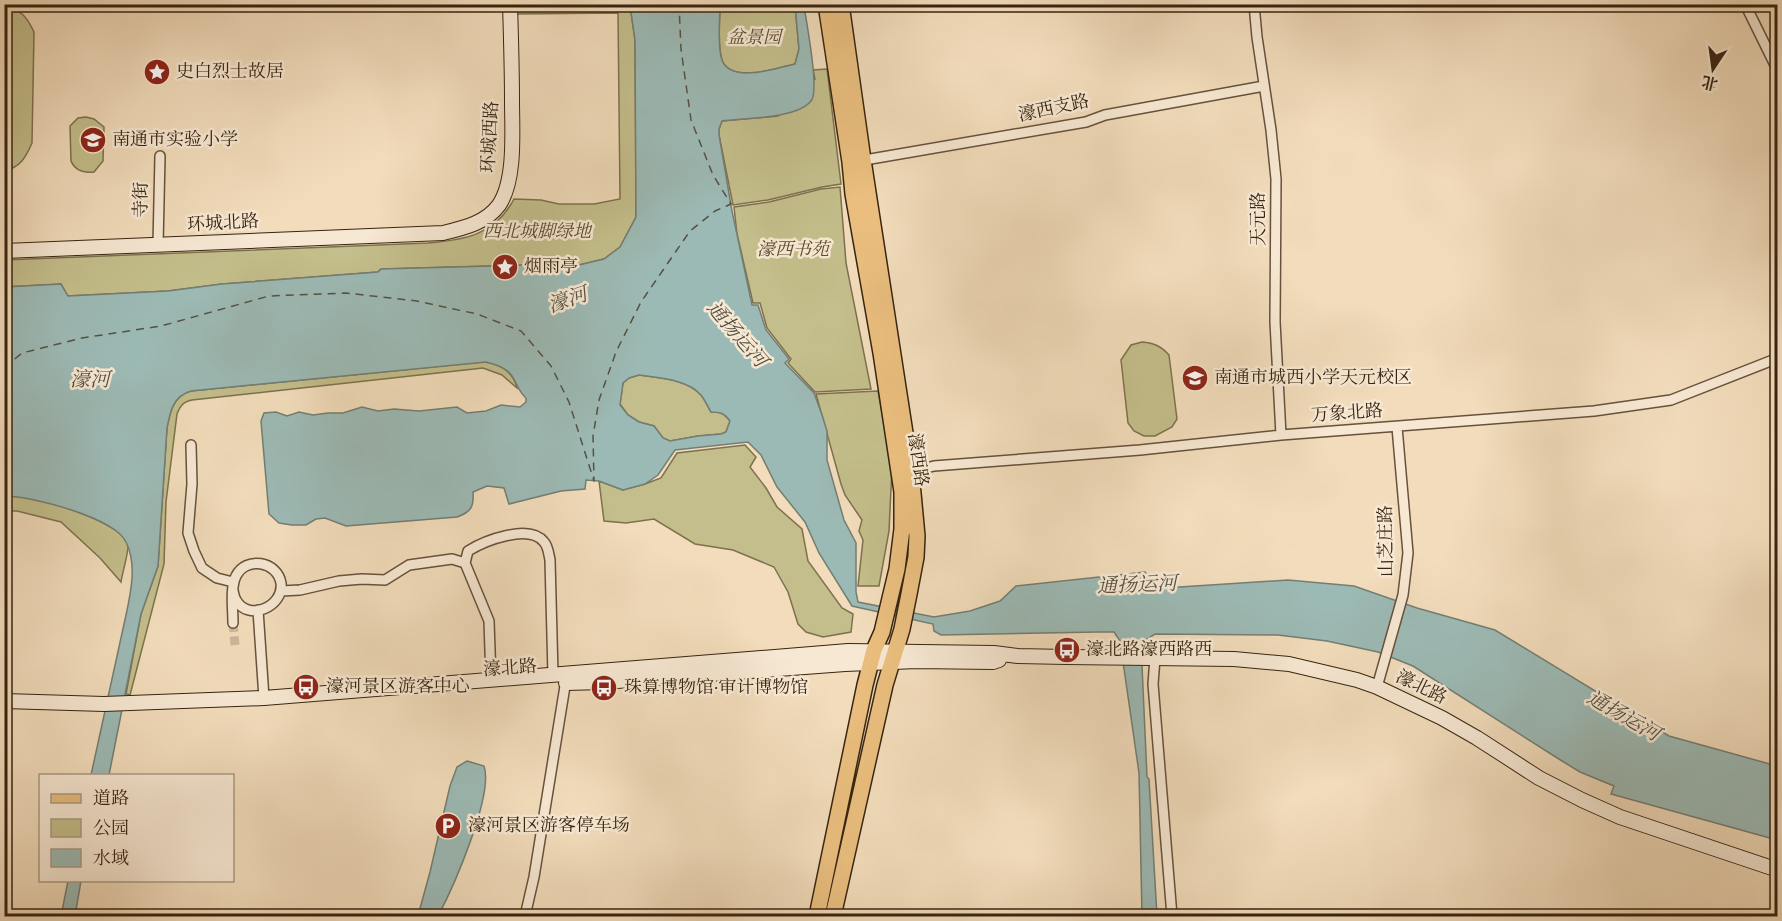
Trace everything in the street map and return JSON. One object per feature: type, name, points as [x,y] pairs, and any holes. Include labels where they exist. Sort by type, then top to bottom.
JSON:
[{"type":"main road","name":"濠西路","points":[[826,4],[857,161],[911,472],[917,536],[916,557],[902,629],[893,656],[833,916]]},
{"type":"main road","name":"濠西路","points":[[817,916],[865,685],[882,632],[900,550],[902,529],[902,492],[882,353],[853,194],[857,161],[841,4]]},
{"type":"street","name":"环城西路","points":[[443,233],[473,225],[488,218],[500,204],[505,189],[512,157],[510,4]]},
{"type":"street","name":"天元路","points":[[1254,4],[1276,179],[1275,322],[1281,435]]},
{"type":"street","points":[[1745,4],[1778,71]]},
{"type":"street","name":"濠西支路","points":[[857,161],[1086,122],[1105,115],[1264,86]]},
{"type":"street","name":"寺街","points":[[158,245],[160,156]]},
{"type":"street","name":"环城北路","points":[[4,251],[443,233]]},
{"type":"street","name":"万象北路","points":[[911,472],[934,466],[1140,450],[1281,435],[1594,411],[1671,400],[1778,358]]},
{"type":"street","name":"山芝庄路","points":[[1377,687],[1403,595],[1408,553],[1397,427]]},
{"type":"street","points":[[191,445],[192,484],[188,533],[202,568],[233,586]]},
{"type":"street","points":[[491,680],[489,621],[465,563],[468,551],[478,545],[515,534],[534,535],[545,542],[550,560],[562,677],[534,877],[525,916]]},
{"type":"street","points":[[281,591],[300,590],[339,581],[385,580],[409,565],[452,558],[465,563]]},
{"type":"street","points":[[233,586],[236,600],[241,606],[258,610],[266,609],[278,598],[281,582],[278,574],[265,564],[249,564],[242,568],[236,575],[233,586],[233,623]]},
{"type":"street","points":[[258,610],[264,698]]},
{"type":"street","name":"濠北路","points":[[126,708],[491,680],[562,677],[604,682],[893,656],[993,662],[1018,656],[1234,659],[1289,664],[1377,687],[1442,718],[1539,778],[1582,800],[1620,817],[1778,870]]},
{"type":"street","points":[[1151,658],[1172,916]]},
{"type":"street","name":"濠北路","points":[[4,710],[218,709],[353,700],[562,677]]},
{"type":"street","name":"濠北路","points":[[4,702],[103,708]]},
{"type":"green space","points":[[5,5],[23,15],[34,32],[32,143],[22,161],[15,167],[5,170]]},
{"type":"green space","name":"西北城脚绿地","points":[[517,5],[630,5],[635,40],[636,217],[620,247],[604,259],[579,265],[381,269],[378,272],[222,284],[168,291],[67,296],[61,284],[5,287],[4,260],[442,242],[466,237],[488,228],[498,221],[514,199],[541,200],[559,204],[594,204],[620,199],[618,13],[517,14]]},
{"type":"green space","name":"盆景园","points":[[720,5],[795,5],[799,49],[795,64],[767,71],[744,73],[727,67],[722,60],[720,48]]},
{"type":"green space","points":[[827,69],[841,184],[733,205],[719,135],[722,121],[778,116],[815,79],[813,70]]},
{"type":"green space","points":[[78,118],[94,119],[104,127],[103,161],[94,172],[80,171],[71,161],[70,126]]},
{"type":"green space","name":"濠西书苑","points":[[840,187],[846,263],[871,389],[815,392],[788,363],[791,359],[767,328],[760,303],[753,303],[737,234],[734,207]]},
{"type":"green space","points":[[1142,342],[1157,346],[1169,355],[1177,419],[1172,427],[1155,436],[1144,436],[1134,431],[1128,423],[1121,360],[1131,345]]},
{"type":"green space","points":[[482,362],[504,369],[512,377],[517,388],[502,375],[483,368],[192,400],[182,405],[177,414],[166,502],[164,564],[130,695],[126,694],[141,614],[158,566],[167,428],[171,411],[180,397],[191,391]]},
{"type":"green space","points":[[639,375],[681,382],[695,390],[711,412],[722,414],[730,421],[726,432],[670,441],[663,438],[654,426],[639,422],[628,415],[620,404],[623,383]]},
{"type":"green space","points":[[878,391],[892,468],[889,531],[879,586],[858,586],[863,540],[859,531],[862,520],[845,495],[816,394]]},
{"type":"green space","points":[[745,445],[756,457],[750,467],[777,507],[802,529],[808,561],[842,608],[853,614],[851,632],[823,637],[806,632],[798,624],[788,592],[774,567],[733,550],[695,544],[654,519],[626,523],[604,521],[599,481],[623,490],[661,478],[677,453]]},
{"type":"green space","points":[[5,496],[29,498],[58,505],[88,516],[115,530],[124,537],[128,545],[121,582],[100,558],[61,522],[17,511],[5,511]]},
{"type":"water","name":"濠河","points":[[630,5],[720,5],[719,33],[722,60],[727,67],[744,73],[767,71],[795,64],[799,49],[795,5],[804,5],[813,70],[814,84],[811,101],[804,107],[782,114],[722,121],[719,135],[752,305],[758,305],[766,330],[789,359],[785,363],[814,393],[827,431],[827,460],[844,520],[856,543],[858,602],[934,617],[970,611],[1000,601],[1016,586],[1145,572],[1154,584],[1164,588],[1288,580],[1354,586],[1417,608],[1495,630],[1669,736],[1777,766],[1777,840],[1611,794],[1614,786],[1580,772],[1413,666],[1378,652],[1327,641],[1278,635],[1155,634],[1141,643],[1147,777],[1149,779],[1157,916],[1142,916],[1139,773],[1120,641],[1114,632],[941,635],[934,631],[933,624],[852,606],[819,553],[805,522],[777,487],[761,455],[748,442],[675,450],[658,475],[645,484],[623,490],[599,481],[586,480],[585,489],[561,491],[509,504],[504,488],[487,486],[473,492],[471,508],[457,517],[346,526],[325,518],[316,519],[306,525],[279,523],[269,514],[261,421],[264,413],[276,412],[287,416],[299,412],[313,415],[343,413],[362,407],[378,411],[394,409],[419,411],[457,407],[467,413],[486,411],[501,405],[520,407],[526,402],[526,398],[510,373],[486,362],[191,391],[176,401],[167,428],[158,566],[141,614],[109,774],[91,774],[130,597],[131,559],[126,542],[106,524],[52,504],[5,496],[4,287],[61,284],[68,296],[168,291],[222,284],[378,272],[381,269],[579,265],[604,259],[620,247],[636,217],[635,40]],"holes":[[[639,375],[681,382],[695,390],[711,412],[726,416],[730,421],[726,432],[670,441],[663,438],[654,426],[639,422],[628,415],[620,405],[623,383]]]},
{"type":"water","points":[[467,761],[484,766],[486,780],[478,819],[453,885],[438,916],[415,916],[419,912],[430,872],[450,786],[457,767]]},
{"type":"water","points":[[68,882],[81,882],[75,916],[61,916]]},
{"type":"ferry route","points":[[4,368],[22,353],[82,338],[161,326],[269,296],[346,293],[417,301],[477,314],[521,331],[551,366],[569,402],[594,481],[593,436],[599,400],[616,352],[641,302],[690,231],[715,211],[731,204],[713,175],[691,120],[681,49],[679,4]]},
{"type":"tunnel","points":[[233,623],[235,645]]},
{"type":"place","name":"史白烈士故居","points":[[157,72]]},
{"type":"place","name":"南通市实验小学","points":[[93,140]]},
{"type":"place","name":"烟雨亭","points":[[505,267]]},
{"type":"place","name":"南通市城西小学天元校区","points":[[1195,378]]},
{"type":"place","name":"濠北路濠西路西","points":[[1067,650]]},
{"type":"place","name":"濠河景区游客中心","points":[[306,687]]},
{"type":"place","name":"珠算博物馆·审计博物馆","points":[[604,688]]},
{"type":"place","name":"濠河景区游客停车场","points":[[448,826]]},
{"type":"water label","name":"通扬运河","points":[[736,335]]},
{"type":"water label","name":"通扬运河","points":[[1137,586]]},
{"type":"water label","name":"通扬运河","points":[[1623,717]]}]
